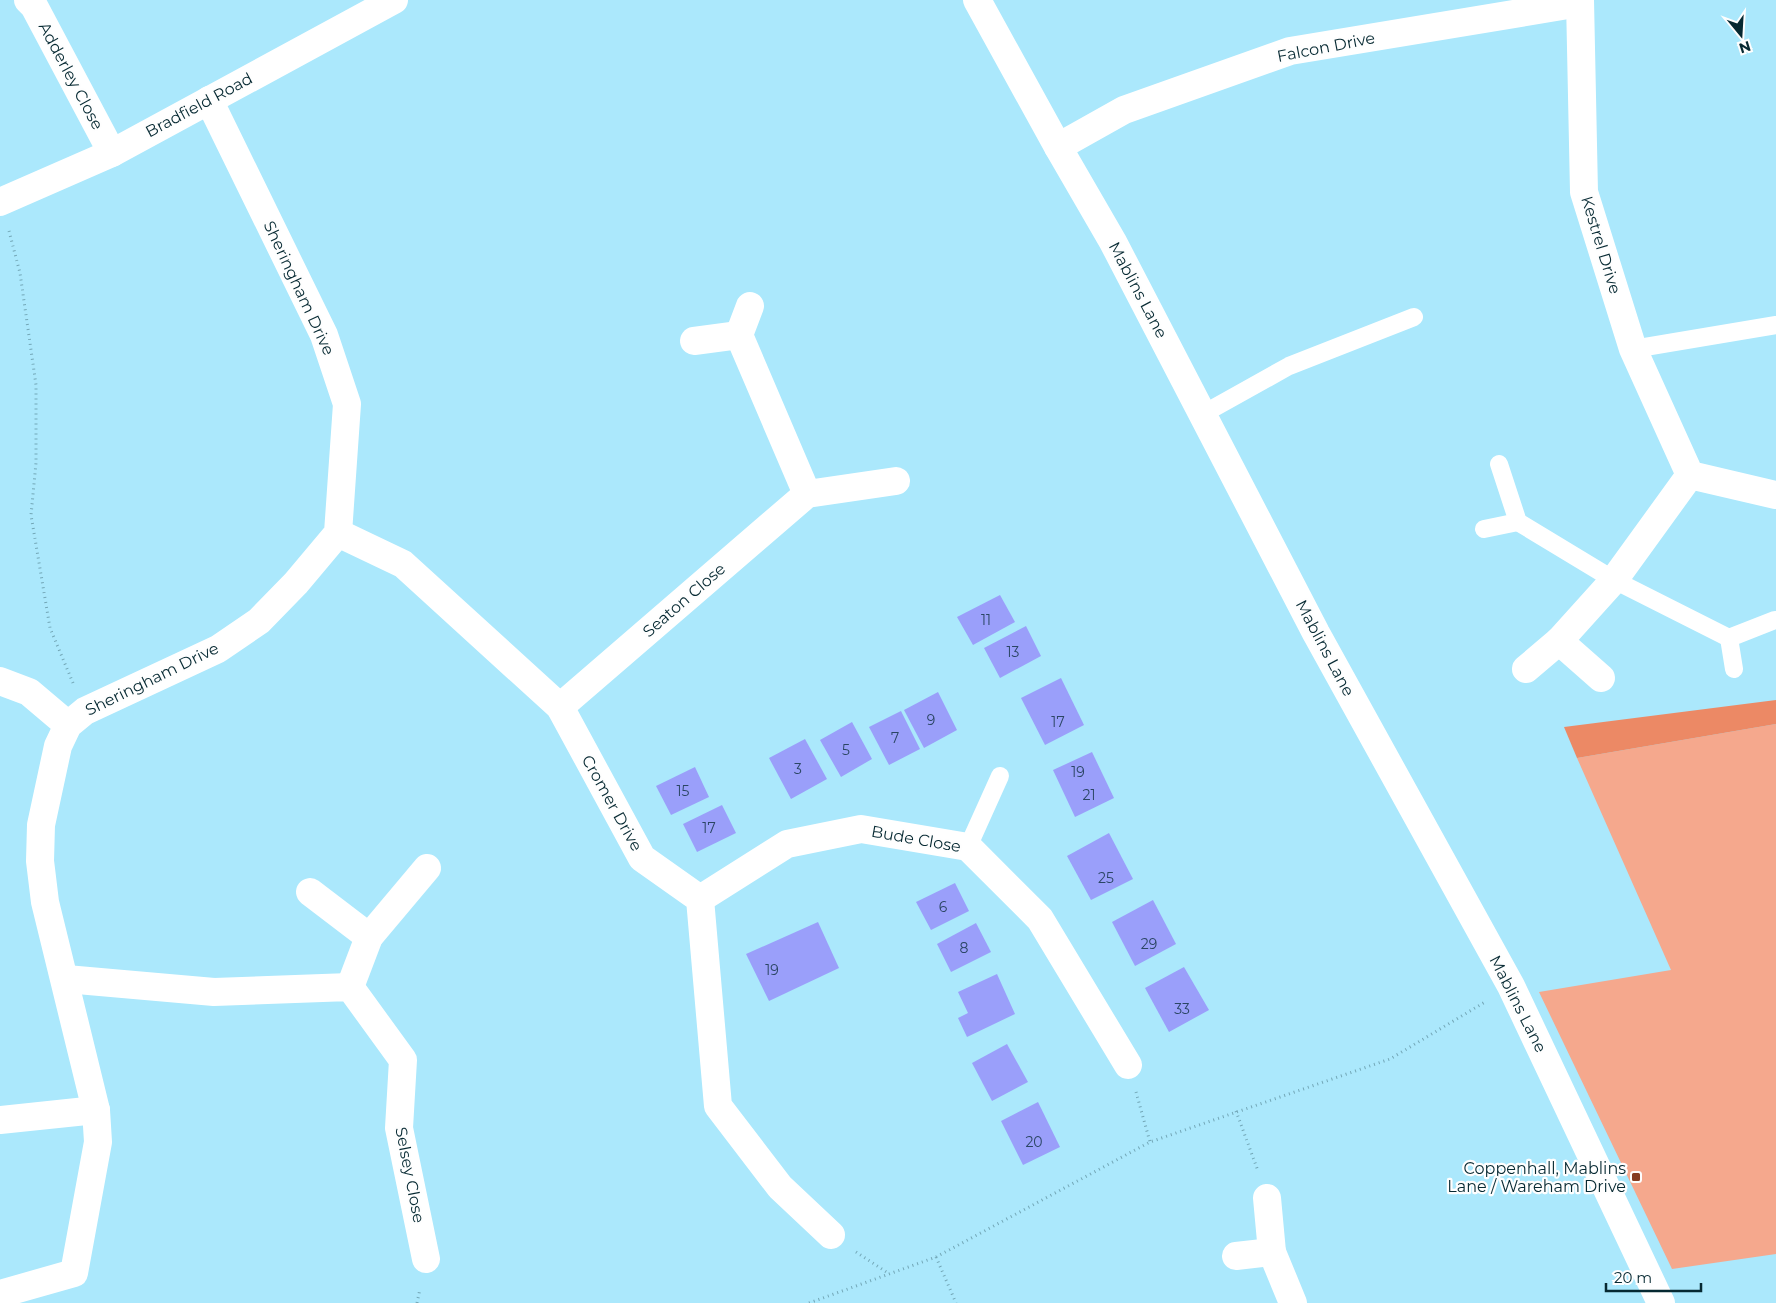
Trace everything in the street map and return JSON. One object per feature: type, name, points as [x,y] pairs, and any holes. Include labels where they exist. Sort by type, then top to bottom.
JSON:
[{"type":"street","name":"Adderley Close","points":[[28,0],[34,6],[112,153]]},
{"type":"street","name":"Bradfield Road","points":[[1,201],[112,153],[394,0]]},
{"type":"street","name":"Mablins Lane","points":[[978,0],[1058,147],[1113,242],[1316,633],[1511,986],[1661,1303]]},
{"type":"street","name":"Falcon Drive","points":[[1058,147],[1124,110],[1290,51],[1580,1]]},
{"type":"street","name":"Kestrel Drive","points":[[1580,1],[1584,192],[1633,349],[1690,475]]},
{"type":"street","name":"Sheringham Drive","points":[[0,1294],[74,1273],[98,1142],[96,1110],[66,979],[45,902],[40,861],[41,825],[58,746],[76,718],[218,649],[259,621],[296,583],[338,532],[347,404],[324,335],[209,100]]},
{"type":"street","points":[[750,306],[739,335],[807,494],[896,481]]},
{"type":"street","points":[[694,341],[739,335]]},
{"type":"street","points":[[1526,670],[1558,641],[1614,580],[1690,475],[1776,495]]},
{"type":"street","name":"Seaton Close","points":[[560,707],[807,494]]},
{"type":"street","name":"Cromer Drive","points":[[338,532],[403,564],[560,707],[642,858],[700,899]]},
{"type":"street","points":[[1558,641],[1601,678]]},
{"type":"street","points":[[0,681],[29,692],[76,718]]},
{"type":"street","name":"Bude Close","points":[[700,899],[787,844],[861,829],[968,847],[1040,919],[1128,1065]]},
{"type":"street","points":[[66,979],[214,992],[350,987],[369,937],[427,868]]},
{"type":"street","points":[[310,892],[369,937]]},
{"type":"street","points":[[700,899],[718,1106],[780,1187],[831,1235]]},
{"type":"street","name":"Selsey Close","points":[[350,987],[403,1060],[398,1128],[426,1259]]},
{"type":"street","points":[[0,1120],[96,1110]]},
{"type":"street","points":[[1267,1198],[1272,1252],[1293,1303]]},
{"type":"street","points":[[1236,1256],[1272,1252]]},
{"type":"lane","points":[[1203,414],[1289,366],[1414,317]]},
{"type":"lane","points":[[1633,349],[1776,325]]},
{"type":"lane","points":[[1499,464],[1518,522],[1614,580],[1729,638],[1775,620]]},
{"type":"lane","points":[[1484,529],[1518,522]]},
{"type":"lane","points":[[1729,638],[1734,669]]},
{"type":"lane","points":[[968,847],[1000,776]]},
{"type":"path","points":[[1,201],[20,273],[36,385],[36,463],[30,516],[50,628],[76,718]]},
{"type":"path","points":[[809,1303],[936,1257],[1150,1142],[1390,1059],[1511,986]]},
{"type":"path","points":[[1128,1065],[1150,1142]]},
{"type":"path","points":[[1236,1112],[1267,1198]]},
{"type":"path","points":[[831,1235],[889,1274]]},
{"type":"path","points":[[936,1257],[956,1303]]},
{"type":"shaded area","points":[[1776,700],[1776,724],[1577,758],[1564,727]]},
{"type":"shaded area","points":[[1776,724],[1776,1254],[1672,1269],[1539,992],[1671,970],[1577,758]]},
{"type":"building","points":[[1000,595],[1015,622],[973,645],[957,617]]},
{"type":"building","points":[[1026,626],[1041,656],[1000,678],[984,648]]},
{"type":"building","points":[[1061,678],[1084,725],[1045,745],[1021,698]]},
{"type":"building","points":[[938,692],[957,730],[924,748],[904,710]]},
{"type":"building","points":[[901,711],[920,749],[889,765],[869,727]]},
{"type":"building","points":[[852,722],[872,759],[841,777],[820,740]]},
{"type":"building","points":[[805,739],[827,779],[791,799],[769,758]]},
{"type":"building","points":[[1092,752],[1114,798],[1075,817],[1053,770]]},
{"type":"building","points":[[695,767],[709,797],[671,815],[656,786]]},
{"type":"building","points":[[722,805],[736,833],[697,852],[683,824]]},
{"type":"building","points":[[1109,833],[1133,879],[1091,900],[1067,856]]},
{"type":"building","points":[[955,883],[969,911],[931,930],[916,902]]},
{"type":"building","points":[[1153,900],[1176,944],[1135,966],[1112,922]]},
{"type":"building","points":[[818,922],[839,968],[769,1001],[746,954]]},
{"type":"building","points":[[976,923],[991,952],[951,972],[937,944]]},
{"type":"building","points":[[1184,967],[1209,1010],[1169,1032],[1145,988]]},
{"type":"building","points":[[997,974],[1015,1014],[967,1037],[958,1018],[968,1013],[958,992]]},
{"type":"building","points":[[1007,1044],[1028,1082],[992,1101],[972,1063]]},
{"type":"building","points":[[1038,1102],[1060,1147],[1023,1165],[1001,1121]]},
{"type":"place","name":"Coppenhall, Mablins Lane / Wareham Drive","points":[[1636,1177]]}]
